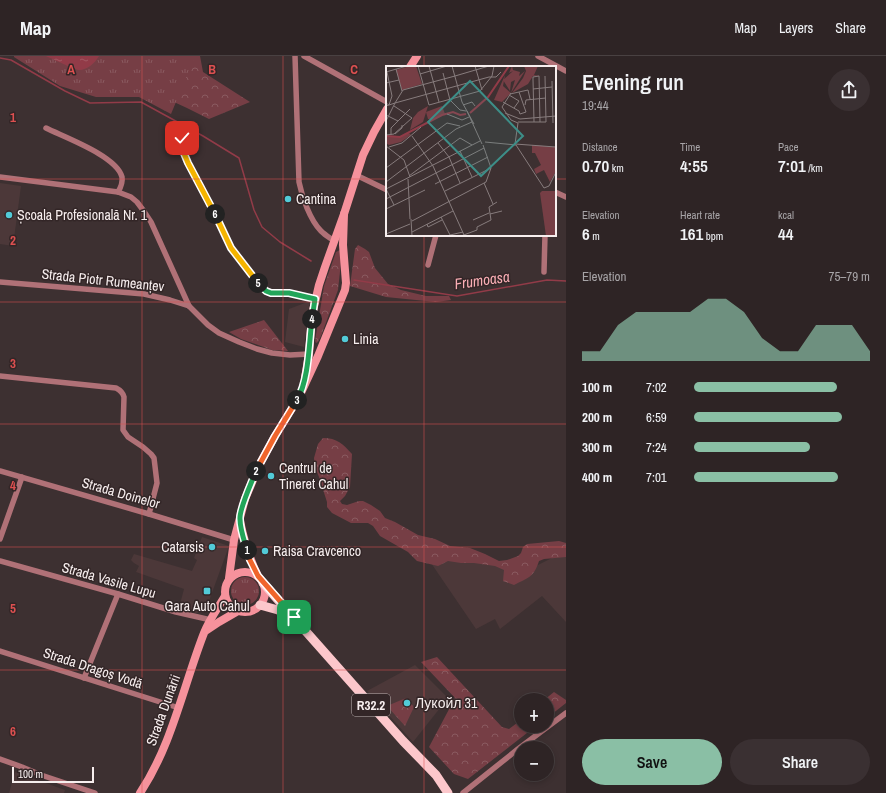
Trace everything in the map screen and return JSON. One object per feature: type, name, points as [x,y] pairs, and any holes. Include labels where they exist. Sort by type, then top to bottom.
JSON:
[{"type":"main road","points":[[411,66],[417,56]]},
{"type":"main road","points":[[304,387],[315,299],[367,145],[386,111]]},
{"type":"main road","points":[[240,518],[243,538],[250,560],[265,589],[260,605],[255,609],[244,612],[238,611],[230,606],[224,596],[225,586],[229,578],[234,540],[245,499],[257,469],[304,387],[323,345],[346,286],[344,214]]},
{"type":"main road","points":[[333,244],[344,249]]},
{"type":"main road","points":[[310,339],[312,344],[316,347],[323,345]]},
{"type":"main road","points":[[229,578],[234,574],[243,571],[252,573],[260,579]]},
{"type":"main road","name":"R32.2","points":[[260,579],[370,704],[436,775],[448,793]]},
{"type":"main road","name":"Strada Dunării","points":[[140,793],[160,757],[179,708],[205,632],[224,596]]},
{"type":"main road","name":"R32.2","points":[[260,605],[278,610],[294,617]]},
{"type":"main road","points":[[205,632],[238,611]]},
{"type":"street","points":[[295,56],[299,182],[302,196],[313,219],[321,231],[333,244]]},
{"type":"street","points":[[304,56],[386,101]]},
{"type":"street","points":[[538,56],[566,71]]},
{"type":"street","points":[[46,128],[94,151],[113,164],[122,176],[122,183],[118,192]]},
{"type":"street","points":[[184,130],[182,144],[188,163],[231,248],[248,270],[266,291],[271,293],[289,293],[315,299]]},
{"type":"street","points":[[356,175],[386,190]]},
{"type":"street","points":[[0,177],[118,192],[131,197],[143,210],[151,222],[189,306]]},
{"type":"street","points":[[556,192],[566,197]]},
{"type":"street","points":[[428,265],[436,236]]},
{"type":"street","points":[[544,272],[545,236]]},
{"type":"street","name":"Strada Piotr Rumeanțev","points":[[0,282],[144,294],[164,298],[189,306],[208,325],[219,333],[257,349],[272,353],[290,355],[309,354]]},
{"type":"street","points":[[0,376],[116,388],[122,392],[124,397],[125,434],[152,454],[154,458],[158,483],[149,514]]},
{"type":"street","name":"Strada Doinelor","points":[[0,471],[234,540]]},
{"type":"street","points":[[0,540],[22,477]]},
{"type":"street","name":"Strada Vasile Lupu","points":[[0,561],[176,612],[211,620]]},
{"type":"street","points":[[84,678],[118,594]]},
{"type":"street","name":"Strada Dragoș Vodă","points":[[0,651],[179,708]]},
{"type":"street","points":[[463,793],[518,749],[566,714]]},
{"type":"street","points":[[0,759],[41,775],[95,793]]},
{"type":"shaded area","name":"Școala Profesională Nr. 1","points":[[0,183],[21,186],[13,246],[0,244]]},
{"type":"shaded area","points":[[310,301],[304,347],[285,342],[289,309]]},
{"type":"shaded area","name":"Gara Auto Cahul","points":[[202,537],[229,546],[205,612],[196,613],[179,608],[184,589],[136,572],[139,566],[131,560],[134,554],[192,571],[197,560],[194,558]]},
{"type":"shaded area","points":[[566,551],[566,622],[542,596],[500,629],[495,619],[476,629],[431,563],[461,557],[530,569]]},
{"type":"shaded area","points":[[415,665],[448,698],[413,742],[367,691]]},
{"type":"shaded area","points":[[15,772],[65,790],[64,793],[9,793]]},
{"type":"green space","points":[[14,56],[195,56],[171,114],[139,97],[96,97],[60,86]]},
{"type":"green space","points":[[118,56],[200,56],[203,72],[250,102],[209,119],[111,73]]},
{"type":"green space","points":[[358,245],[369,252],[375,268],[388,284],[401,290],[426,296],[449,296],[451,300],[436,302],[386,297],[350,286],[355,249]]},
{"type":"green space","points":[[340,250],[342,253],[338,290],[321,336],[316,343],[315,341],[324,286],[336,252]]},
{"type":"green space","points":[[264,320],[288,351],[272,350],[241,339],[229,332]]},
{"type":"green space","points":[[323,438],[332,439],[339,442],[352,454],[350,487],[340,501],[342,504],[347,505],[363,501],[380,511],[385,518],[418,535],[435,539],[450,546],[470,548],[499,561],[518,556],[523,547],[527,544],[559,541],[566,543],[566,557],[544,559],[539,561],[533,574],[527,579],[514,585],[503,581],[504,570],[495,566],[448,561],[438,566],[417,561],[408,552],[380,536],[373,526],[368,523],[351,523],[332,513],[327,507],[327,502],[315,467],[314,458],[318,444]]},
{"type":"green space","points":[[245,577],[251,578],[255,581],[258,585],[258,597],[255,601],[251,604],[245,605],[239,604],[235,601],[232,597],[231,591],[232,585],[235,581],[239,578]]},
{"type":"green space","points":[[437,657],[502,727],[509,729],[514,725],[514,733],[527,733],[517,741],[514,741],[514,743],[468,779],[454,774],[429,747],[455,698],[421,662]]},
{"type":"green space","points":[[554,692],[566,700],[566,703],[554,712],[554,693],[553,693]]},
{"type":"green space","points":[[406,698],[414,707],[405,726],[387,706]]},
{"type":"water","points":[[46,56],[99,56],[90,66],[79,70]]},
{"type":"waterway","name":"Frumoasa","points":[[0,58],[11,60],[65,91],[90,103],[141,102],[203,136],[239,158],[254,210],[262,227],[280,242],[311,261]]},
{"type":"waterway","name":"Frumoasa","points":[[354,280],[457,296],[547,280],[566,281]]},
{"type":"place","name":"Cantina","points":[[288,199]]},
{"type":"place","name":"Școala Profesională Nr. 1","points":[[9,215]]},
{"type":"place","name":"Linia","points":[[345,339]]},
{"type":"place","name":"Centrul de Tineret Cahul","points":[[271,476]]},
{"type":"place","name":"Catarsis","points":[[212,547]]},
{"type":"place","name":"Raisa Cravcenco","points":[[265,551]]},
{"type":"place","name":"Gara Auto Cahul","points":[[207,591]]},
{"type":"place","name":"Лукойл 31","points":[[407,703]]},
{"type":"route","points":[[182,138],[183,151],[188,163],[231,248],[257,282],[266,291],[271,293],[289,293],[315,299],[304,387],[257,469],[245,499],[240,518],[243,538],[250,560],[258,576],[294,617]]}]
